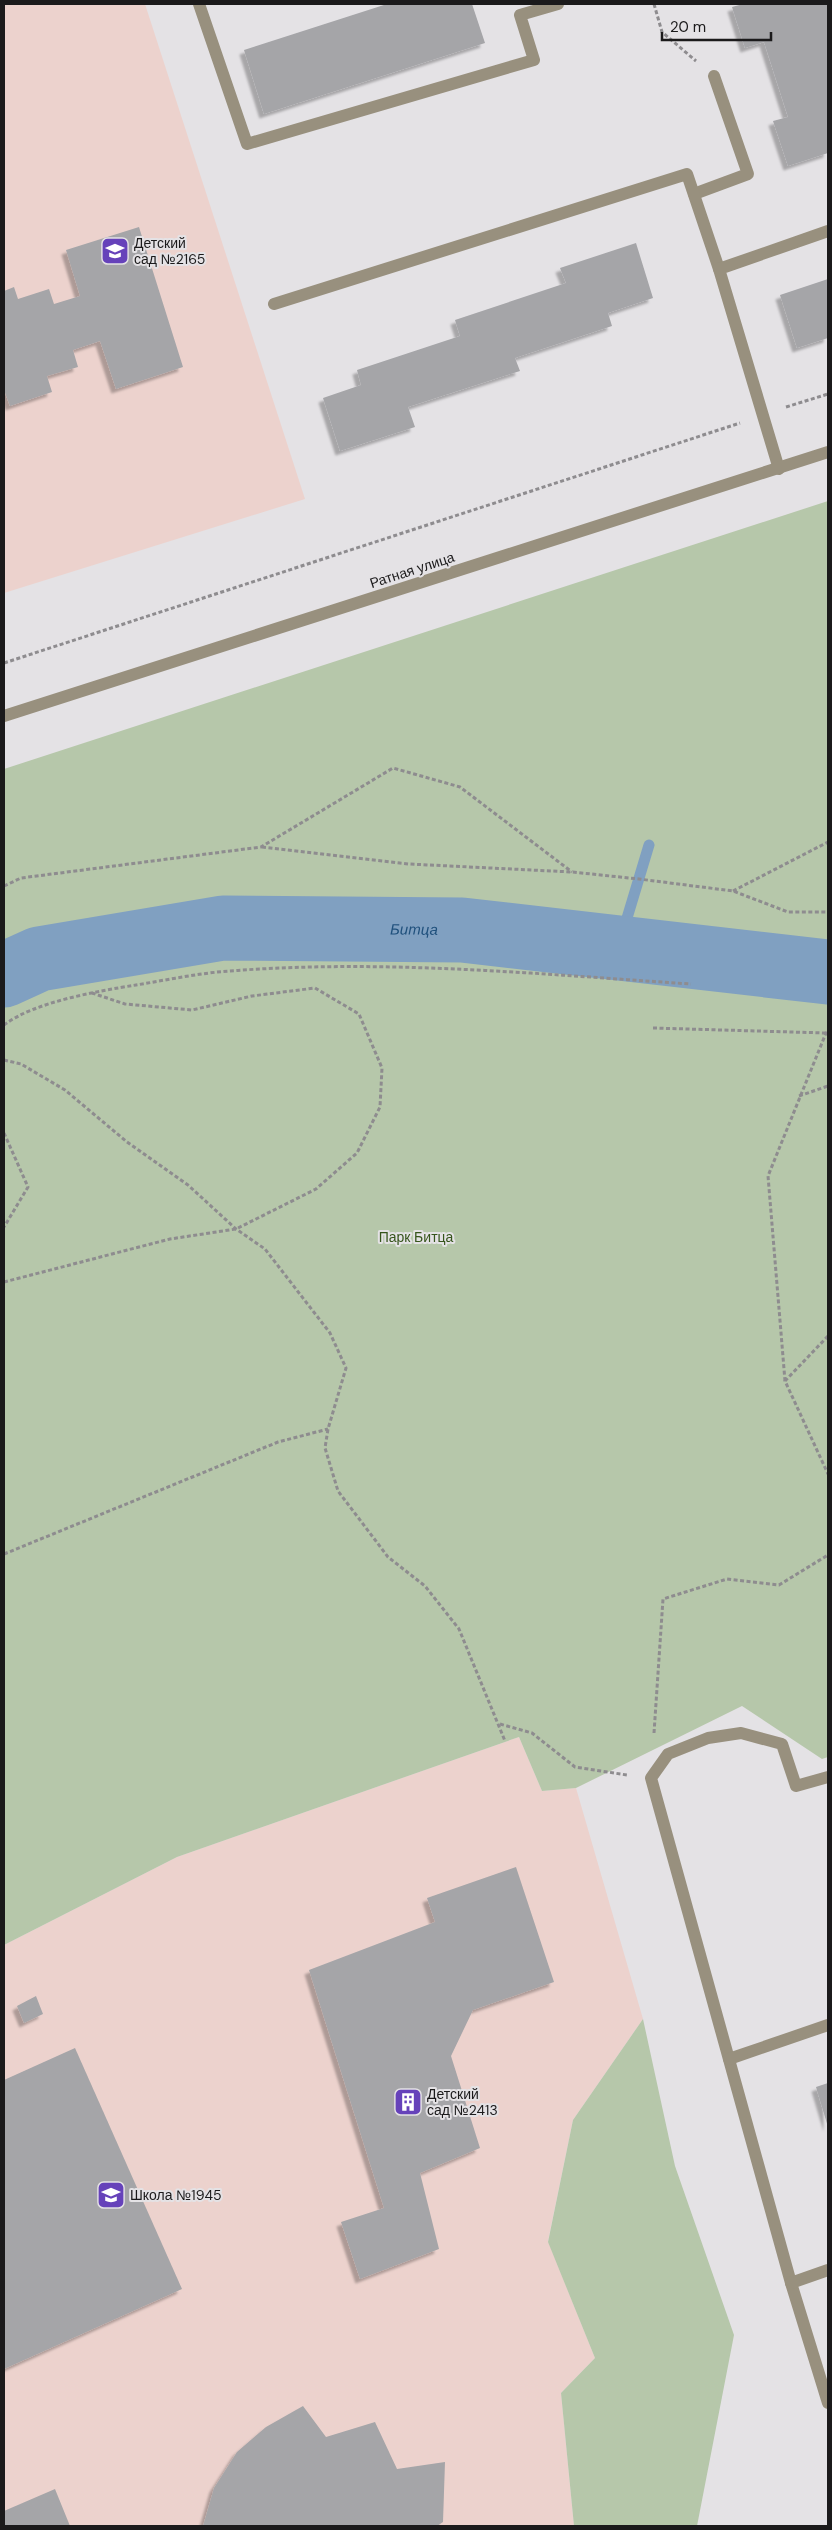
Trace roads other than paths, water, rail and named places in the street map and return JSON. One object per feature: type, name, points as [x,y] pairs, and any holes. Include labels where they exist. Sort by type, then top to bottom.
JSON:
[{"type":"street","points":[[199,4],[247,144],[534,60],[520,15],[558,4]]},
{"type":"street","points":[[694,194],[748,174],[714,76]]},
{"type":"street","points":[[274,304],[686,174],[719,269],[779,469]]},
{"type":"street","points":[[719,269],[828,231]]},
{"type":"street","name":"Ратная улица","points":[[4,716],[828,452]]},
{"type":"street","points":[[828,1777],[796,1786],[782,1744],[741,1732],[708,1738],[668,1754],[651,1778],[791,2283],[828,2403]]},
{"type":"street","points":[[729,2059],[828,2025]]},
{"type":"street","points":[[791,2283],[828,2270]]},
{"type":"waterway","points":[[618,948],[649,845]]},
{"type":"waterway","name":"Битца","points":[[4,975],[39,959],[223,928],[462,930],[828,972]]},
{"type":"place","name":"Детский сад №2165","points":[[115,251]]},
{"type":"place","name":"Детский сад №2413","points":[[408,2102]]},
{"type":"place","name":"Школа №1945","points":[[111,2195]]},
{"type":"park label","name":"Парк Битца","points":[[416,1237]]}]
